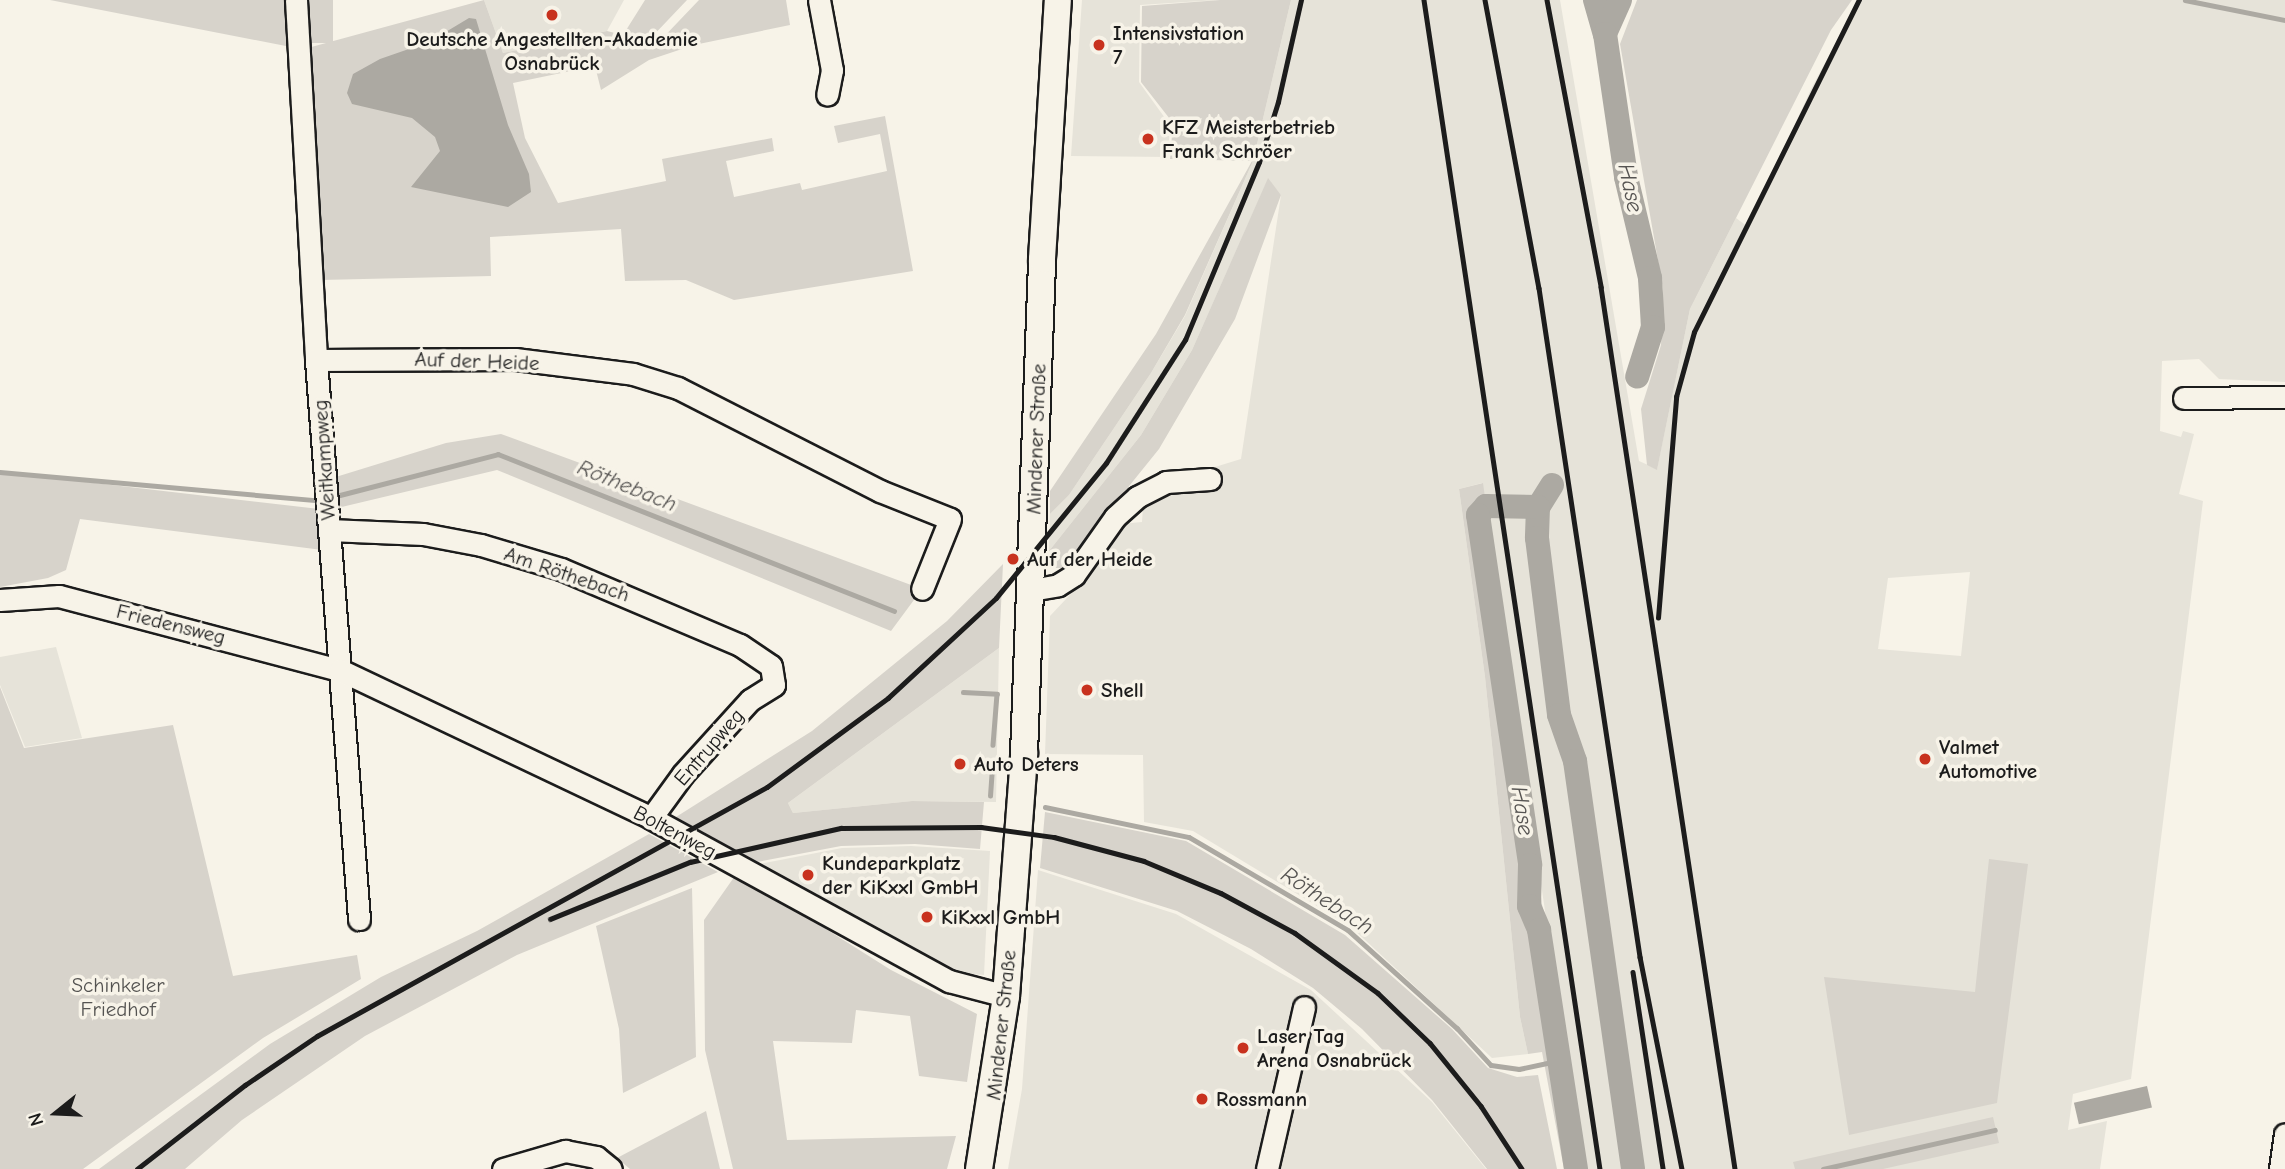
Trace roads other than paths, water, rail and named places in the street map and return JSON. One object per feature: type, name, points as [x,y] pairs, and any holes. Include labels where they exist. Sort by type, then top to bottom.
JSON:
[{"type":"main road","name":"Mindener Straße","points":[[979,1169],[1006,996],[1031,590],[1043,220],[1058,0]]},
{"type":"street","name":"Weitkampweg","points":[[296,0],[316,360],[359,919]]},
{"type":"street","points":[[818,0],[832,70],[827,95]]},
{"type":"street","name":"Auf der Heide","points":[[316,360],[515,359],[633,374],[678,388],[880,491],[950,519],[922,589]]},
{"type":"street","points":[[2184,398],[2285,397]]},
{"type":"street","points":[[1031,590],[1058,585],[1074,575],[1115,517],[1137,497],[1166,482],[1210,479]]},
{"type":"street","name":"Am Röthebach","points":[[329,530],[423,534],[481,545],[561,569],[740,645],[771,666],[774,685]]},
{"type":"street","name":"Friedensweg","points":[[0,600],[59,596],[340,670]]},
{"type":"street","name":"Boltenweg","points":[[340,670],[651,818],[949,981],[1006,996]]},
{"type":"street","name":"Entrupweg","points":[[651,818],[683,774],[750,700],[774,685]]},
{"type":"street","points":[[1267,1169],[1304,1007]]},
{"type":"street","points":[[2280,1169],[2285,1134]]},
{"type":"street","points":[[503,1169],[565,1151],[596,1157],[611,1169]]},
{"type":"waterway","points":[[1595,0],[1605,34]]},
{"type":"waterway","name":"Hase","points":[[1620,0],[1605,34],[1626,177],[1650,278],[1653,327],[1637,377]]},
{"type":"waterway","points":[[2185,0],[2285,20]]},
{"type":"waterway","name":"Röthebach","points":[[340,495],[498,454],[894,611]]},
{"type":"waterway","name":"Röthebach","points":[[0,472],[315,500]]},
{"type":"waterway","name":"Hase","points":[[1552,485],[1538,507],[1537,538],[1559,715],[1575,761],[1633,1169]]},
{"type":"waterway","name":"Hase","points":[[1538,507],[1486,506],[1478,515],[1530,865],[1529,906],[1539,930],[1576,1169]]},
{"type":"waterway","name":"Röthebach","points":[[963,692],[997,694],[993,745]]},
{"type":"waterway","name":"Röthebach","points":[[990,796],[992,769]]},
{"type":"waterway","name":"Röthebach","points":[[1045,807],[1189,837],[1348,930],[1457,1028],[1491,1065],[1519,1069],[1557,1061]]},
{"type":"waterway","points":[[1823,1169],[1995,1130]]},
{"type":"railway","points":[[137,1169],[245,1085],[317,1036],[767,787],[888,698],[996,598],[1106,463],[1185,340],[1259,162],[1278,102],[1301,0]]},
{"type":"railway","points":[[1424,0],[1600,1169]]},
{"type":"railway","points":[[1485,0],[1539,288],[1640,957],[1682,1169]]},
{"type":"railway","points":[[1547,0],[1601,287],[1735,1169]]},
{"type":"railway","points":[[1658,618],[1676,397],[1694,332],[1859,0]]},
{"type":"railway","points":[[550,919],[690,862],[841,828],[981,827],[1054,837],[1144,861],[1221,893],[1295,933],[1378,993],[1430,1043],[1481,1106],[1522,1169]]},
{"type":"railway","points":[[1633,972],[1663,1169]]},
{"type":"place","name":"Deutsche Angestellten-Akademie Osnabrück","points":[[552,15]]},
{"type":"place","name":"Intensivstation 7","points":[[1099,45]]},
{"type":"place","name":"KFZ Meisterbetrieb Frank Schröer","points":[[1148,139]]},
{"type":"place","name":"Auf der Heide","points":[[1013,559]]},
{"type":"place","name":"Shell","points":[[1087,690]]},
{"type":"place","name":"Valmet Automotive","points":[[1925,759]]},
{"type":"place","name":"Auto Deters","points":[[960,764]]},
{"type":"place","name":"Kundeparkplatz der KiKxxl GmbH","points":[[808,875]]},
{"type":"place","name":"KiKxxl GmbH","points":[[927,917]]},
{"type":"place","name":"Laser Tag Arena Osnabrück","points":[[1243,1048]]},
{"type":"place","name":"Rossmann","points":[[1202,1099]]},
{"type":"park label","name":"Schinkeler Friedhof","points":[[118,997]]}]
